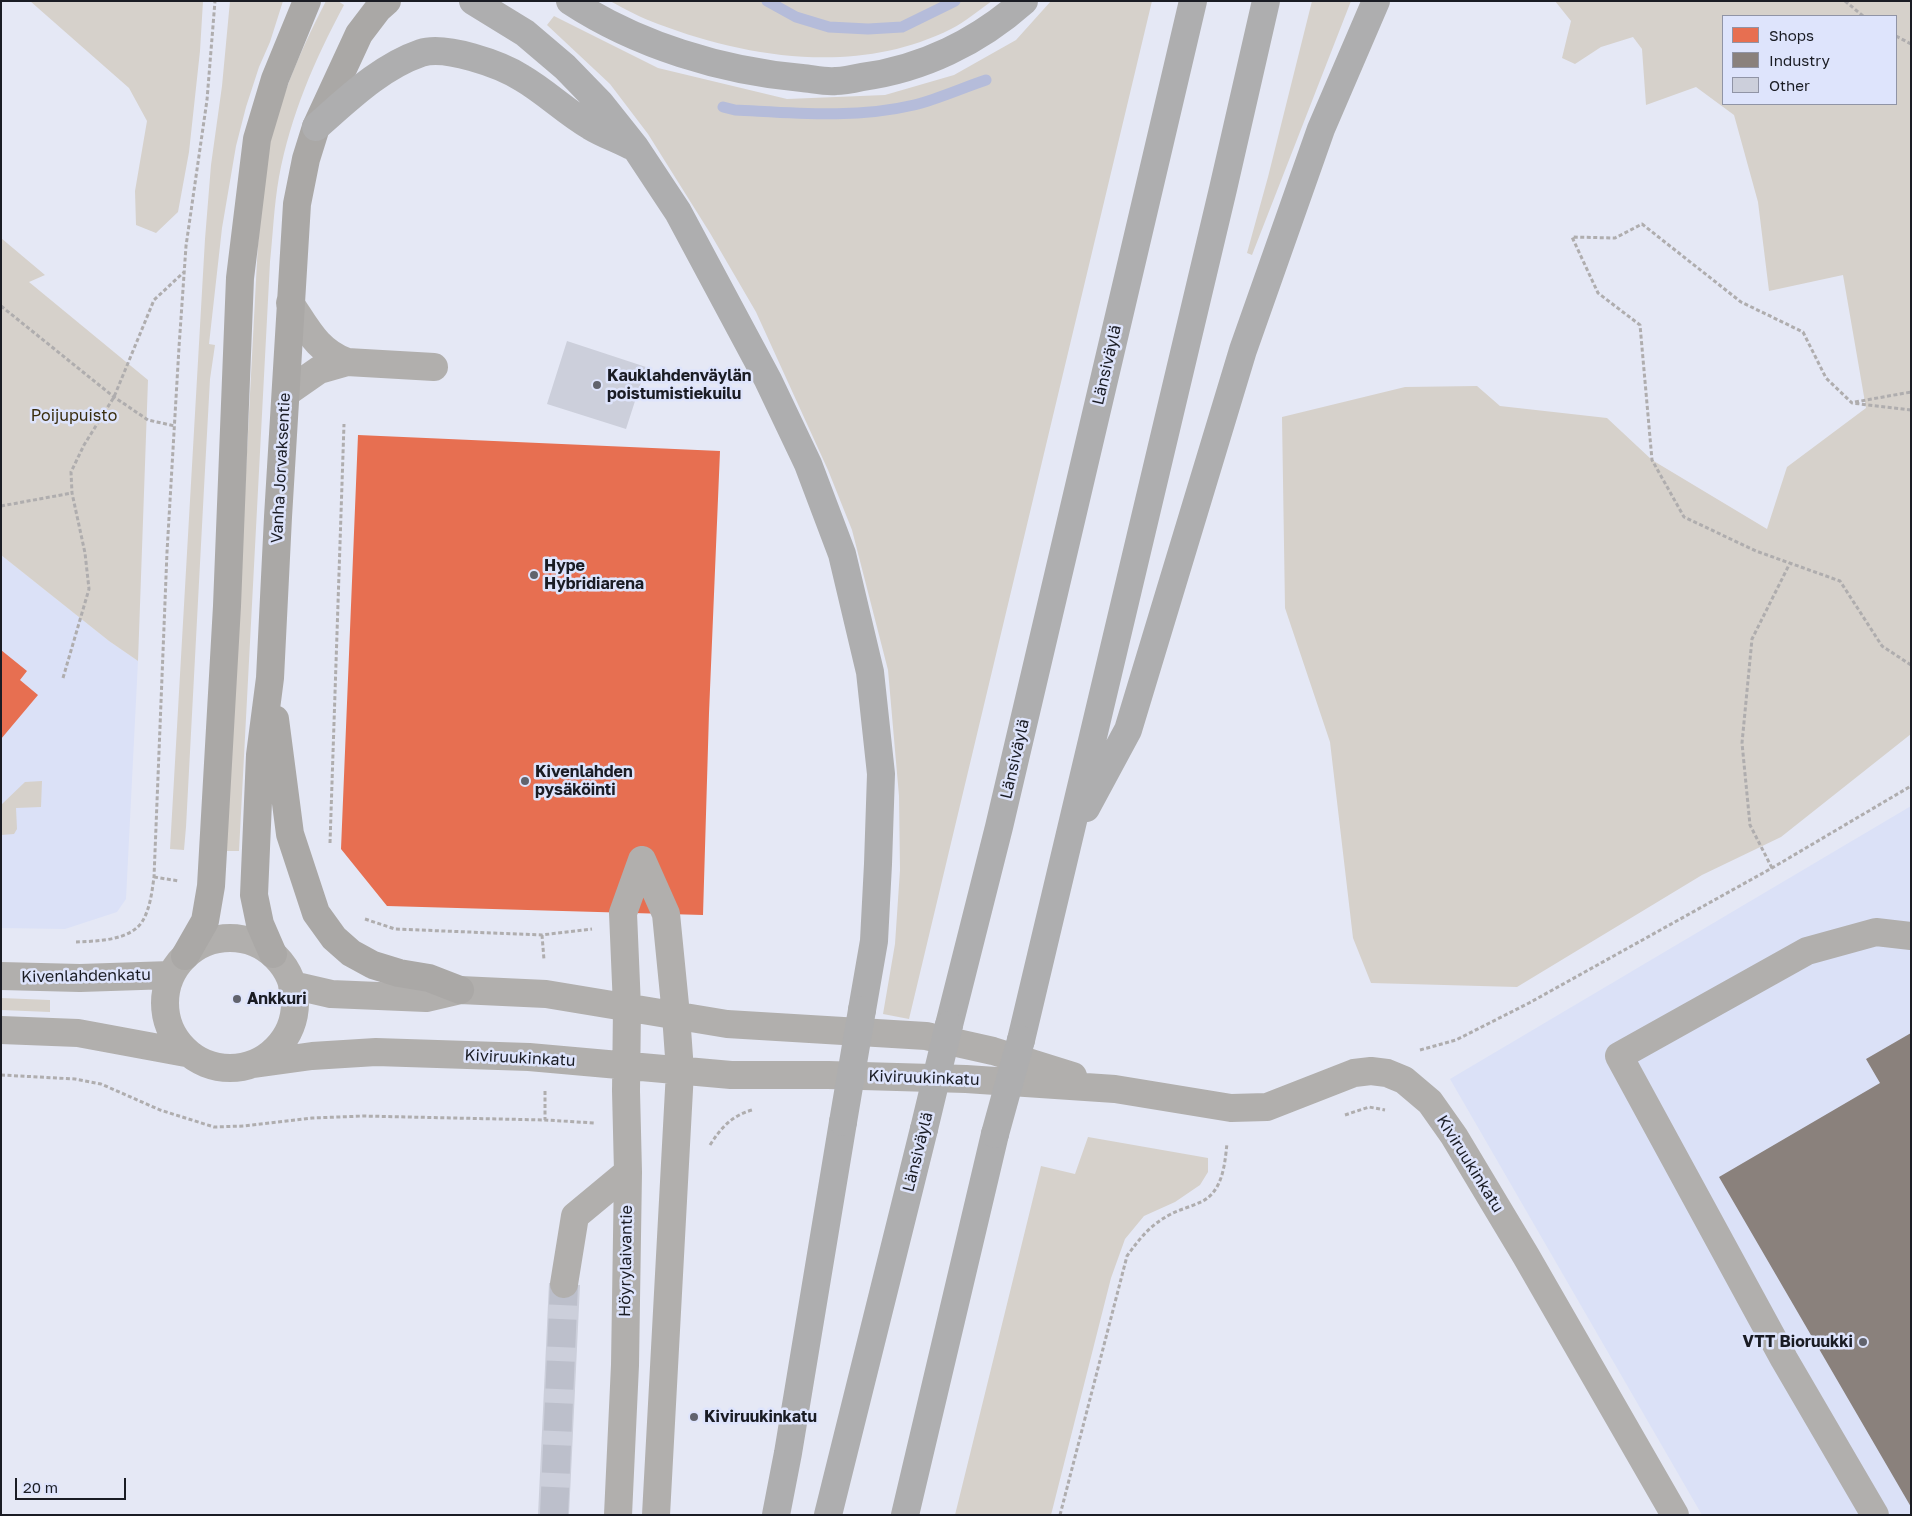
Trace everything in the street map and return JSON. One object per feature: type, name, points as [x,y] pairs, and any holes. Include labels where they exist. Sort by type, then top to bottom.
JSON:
[{"type":"highway","points":[[473,1],[525,33],[565,67],[600,103],[635,147],[678,212],[768,380],[808,464],[842,554],[870,672],[881,774],[874,942],[776,1515]]},
{"type":"highway","points":[[570,1],[597,19],[628,33],[696,58],[764,74],[836,81],[890,73],[930,61],[971,39],[1009,15],[1024,1]]},
{"type":"highway","name":"Länsiväylä","points":[[828,1515],[1001,817],[1193,1]]},
{"type":"highway","points":[[905,1515],[995,1134],[1021,1040],[1069,840],[1266,1]]},
{"type":"highway","points":[[1069,840],[1128,730],[1244,350],[1321,130],[1376,1]]},
{"type":"highway","points":[[316,127],[373,80],[399,62],[423,52],[446,52],[471,56],[521,77],[590,127],[635,147]]},
{"type":"main road","points":[[178,966],[205,921],[211,886],[227,606],[240,278],[257,139],[275,79],[307,1]]},
{"type":"main road","name":"Vanha Jorvaksentie","points":[[273,954],[260,924],[254,895],[260,756],[270,678],[297,204],[306,159],[316,127],[359,34],[386,1]]},
{"type":"main road","points":[[270,678],[290,834],[316,913],[334,938],[351,953],[373,965],[399,973],[429,978],[460,990]]},
{"type":"street","points":[[290,303],[316,342],[334,357],[347,362],[434,367]]},
{"type":"street","points":[[286,393],[319,370],[347,362]]},
{"type":"street","name":"Höyrylaivantie","points":[[618,1515],[625,1365],[628,1172],[626,1124],[627,1007],[623,913],[642,860],[666,914],[676,1016]]},
{"type":"street","points":[[1876,1515],[1784,1359],[1619,1056],[1807,951],[1876,932],[1911,936]]},
{"type":"street","points":[[1,1030],[78,1033],[186,1053],[207,1065],[230,1069],[254,1064],[274,1052],[288,1032],[295,1009],[292,985],[285,968],[273,954],[255,943],[234,938],[214,940],[197,947],[178,966],[165,994],[164,1010],[168,1025],[175,1039],[186,1053]]},
{"type":"street","name":"Kivenlahdenkatu","points":[[1,976],[80,978],[178,966]]},
{"type":"street","name":"Kiviruukinkatu","points":[[292,985],[331,994],[426,998],[460,990],[546,994],[727,1024],[926,1036],[993,1050],[1115,1089]]},
{"type":"street","points":[[656,1515],[680,1070],[676,1016]]},
{"type":"street","name":"Kiviruukinkatu","points":[[254,1064],[312,1056],[376,1052],[529,1057],[731,1075],[828,1075],[966,1079],[1115,1089],[1231,1108],[1267,1107],[1354,1074],[1371,1071],[1387,1074],[1404,1080],[1430,1102],[1454,1136],[1526,1256],[1675,1515]]},
{"type":"street","points":[[564,1284],[576,1216],[628,1172]]},
{"type":"path","points":[[82,942],[118,937],[131,932],[141,923],[150,904],[154,877],[167,552],[184,272],[207,100],[215,1]]},
{"type":"path","points":[[1845,1],[1862,15]]},
{"type":"path","points":[[1897,37],[1911,44]]},
{"type":"path","points":[[1911,410],[1852,403],[1826,378],[1803,332],[1741,302],[1642,224],[1615,238],[1572,237],[1598,293],[1640,324],[1652,460],[1684,517],[1756,551],[1840,581],[1882,646],[1911,666]]},
{"type":"path","points":[[63,678],[89,588],[85,553],[72,493],[71,472],[84,445],[114,397],[154,300],[184,272]]},
{"type":"path","points":[[1,306],[114,397],[148,420],[175,426]]},
{"type":"path","points":[[1852,403],[1911,392]]},
{"type":"path","points":[[330,849],[344,424]]},
{"type":"path","points":[[1,506],[72,493]]},
{"type":"path","points":[[1772,868],[1750,825],[1742,743],[1752,638],[1790,563]]},
{"type":"path","points":[[1416,1051],[1456,1040],[1529,1003],[1772,868],[1911,786]]},
{"type":"path","points":[[357,916],[395,929],[542,935],[592,929]]},
{"type":"path","points":[[1,1074],[76,1079],[101,1084],[160,1110],[214,1127],[244,1126],[312,1118],[363,1116],[545,1120],[626,1124]]},
{"type":"path","points":[[676,1127],[720,1128]]},
{"type":"path","points":[[1060,1515],[1127,1256],[1145,1232],[1171,1214],[1205,1200],[1218,1185],[1224,1169],[1226,1143]]},
{"type":"shaded area","points":[[1,555],[109,641],[138,661],[126,899],[117,912],[65,929],[1,928]]},
{"type":"shaded area","points":[[1911,806],[1911,1515],[1702,1515],[1450,1079]]},
{"type":"green space","points":[[30,1],[203,1],[200,51],[189,152],[178,212],[156,233],[136,225],[135,191],[147,121],[129,88]]},
{"type":"green space","points":[[230,1],[283,1],[246,107],[236,146],[222,228],[209,344],[215,345],[210,379],[184,850],[170,849],[205,239],[211,165],[222,86]]},
{"type":"green space","points":[[326,1],[338,1],[344,5],[313,67],[297,110],[284,154],[276,198],[270,262],[239,851],[226,851],[257,261],[264,173],[280,106],[296,63]]},
{"type":"green space","points":[[610,1],[992,1],[951,29],[916,43],[879,53],[842,57],[805,57],[767,53],[730,46],[694,36],[645,19]]},
{"type":"green space","points":[[1051,1],[1152,1],[909,1019],[883,1014],[895,944],[900,870],[899,796],[888,670],[852,530],[828,470],[756,312],[710,233],[648,134],[610,84],[547,25],[554,16],[658,68],[787,99],[885,95],[954,75],[1016,40]]},
{"type":"green space","points":[[1312,1],[1351,1],[1252,255],[1247,253]]},
{"type":"green space","points":[[1555,1],[1911,1],[1911,734],[1781,837],[1702,875],[1517,987],[1371,983],[1353,938],[1330,742],[1285,608],[1282,417],[1405,387],[1477,386],[1500,406],[1607,418],[1652,460],[1767,529],[1787,467],[1866,408],[1843,275],[1769,291],[1758,202],[1734,115],[1696,87],[1646,105],[1642,49],[1633,37],[1601,47],[1575,64],[1562,58],[1571,21]]},
{"type":"green space","name":"Poijupuisto","points":[[1,238],[45,275],[29,282],[148,380],[138,661],[109,641],[1,555]]},
{"type":"green space","points":[[42,781],[41,807],[16,808],[17,829],[14,834],[1,835],[1,805],[25,782]]},
{"type":"green space","points":[[1,998],[50,1000],[50,1012],[1,1010]]},
{"type":"green space","points":[[1088,1137],[1208,1158],[1208,1172],[1200,1185],[1175,1202],[1144,1216],[1125,1239],[1111,1278],[1051,1515],[955,1515],[1041,1166],[1075,1174]]},
{"type":"building: Shops","points":[[358,435],[720,451],[703,915],[387,906],[341,849]]},
{"type":"building: Shops","points":[[1,650],[27,671],[20,680],[38,695],[1,739]]},
{"type":"building: Industry","name":"VTT Bioruukki","points":[[1911,1033],[1911,1507],[1719,1177],[1880,1083],[1866,1059]]},
{"type":"building: Other","name":"Kauklahdenväylän poistumistiekuilu","points":[[567,341],[646,367],[626,429],[547,404]]},
{"type":"building: Other","points":[[549,1283],[580,1285],[569,1515],[538,1515]]},
{"type":"waterway","points":[[767,1],[796,17],[829,27],[868,29],[902,27],[955,1]]},
{"type":"waterway","points":[[723,107],[735,110],[825,114],[870,112],[923,103],[986,80]]},
{"type":"tunnel","points":[[554,1515],[564,1284]]},
{"type":"place","name":"Kauklahdenväylän poistumistiekuilu","points":[[597,385]]},
{"type":"place","name":"Hype Hybridiarena","points":[[534,575]]},
{"type":"place","name":"Kivenlahden pysäköinti","points":[[525,781]]},
{"type":"place","name":"Ankkuri","points":[[237,999]]},
{"type":"place","name":"VTT Bioruukki","points":[[1863,1342]]},
{"type":"place","name":"Kiviruukinkatu","points":[[694,1417]]}]
